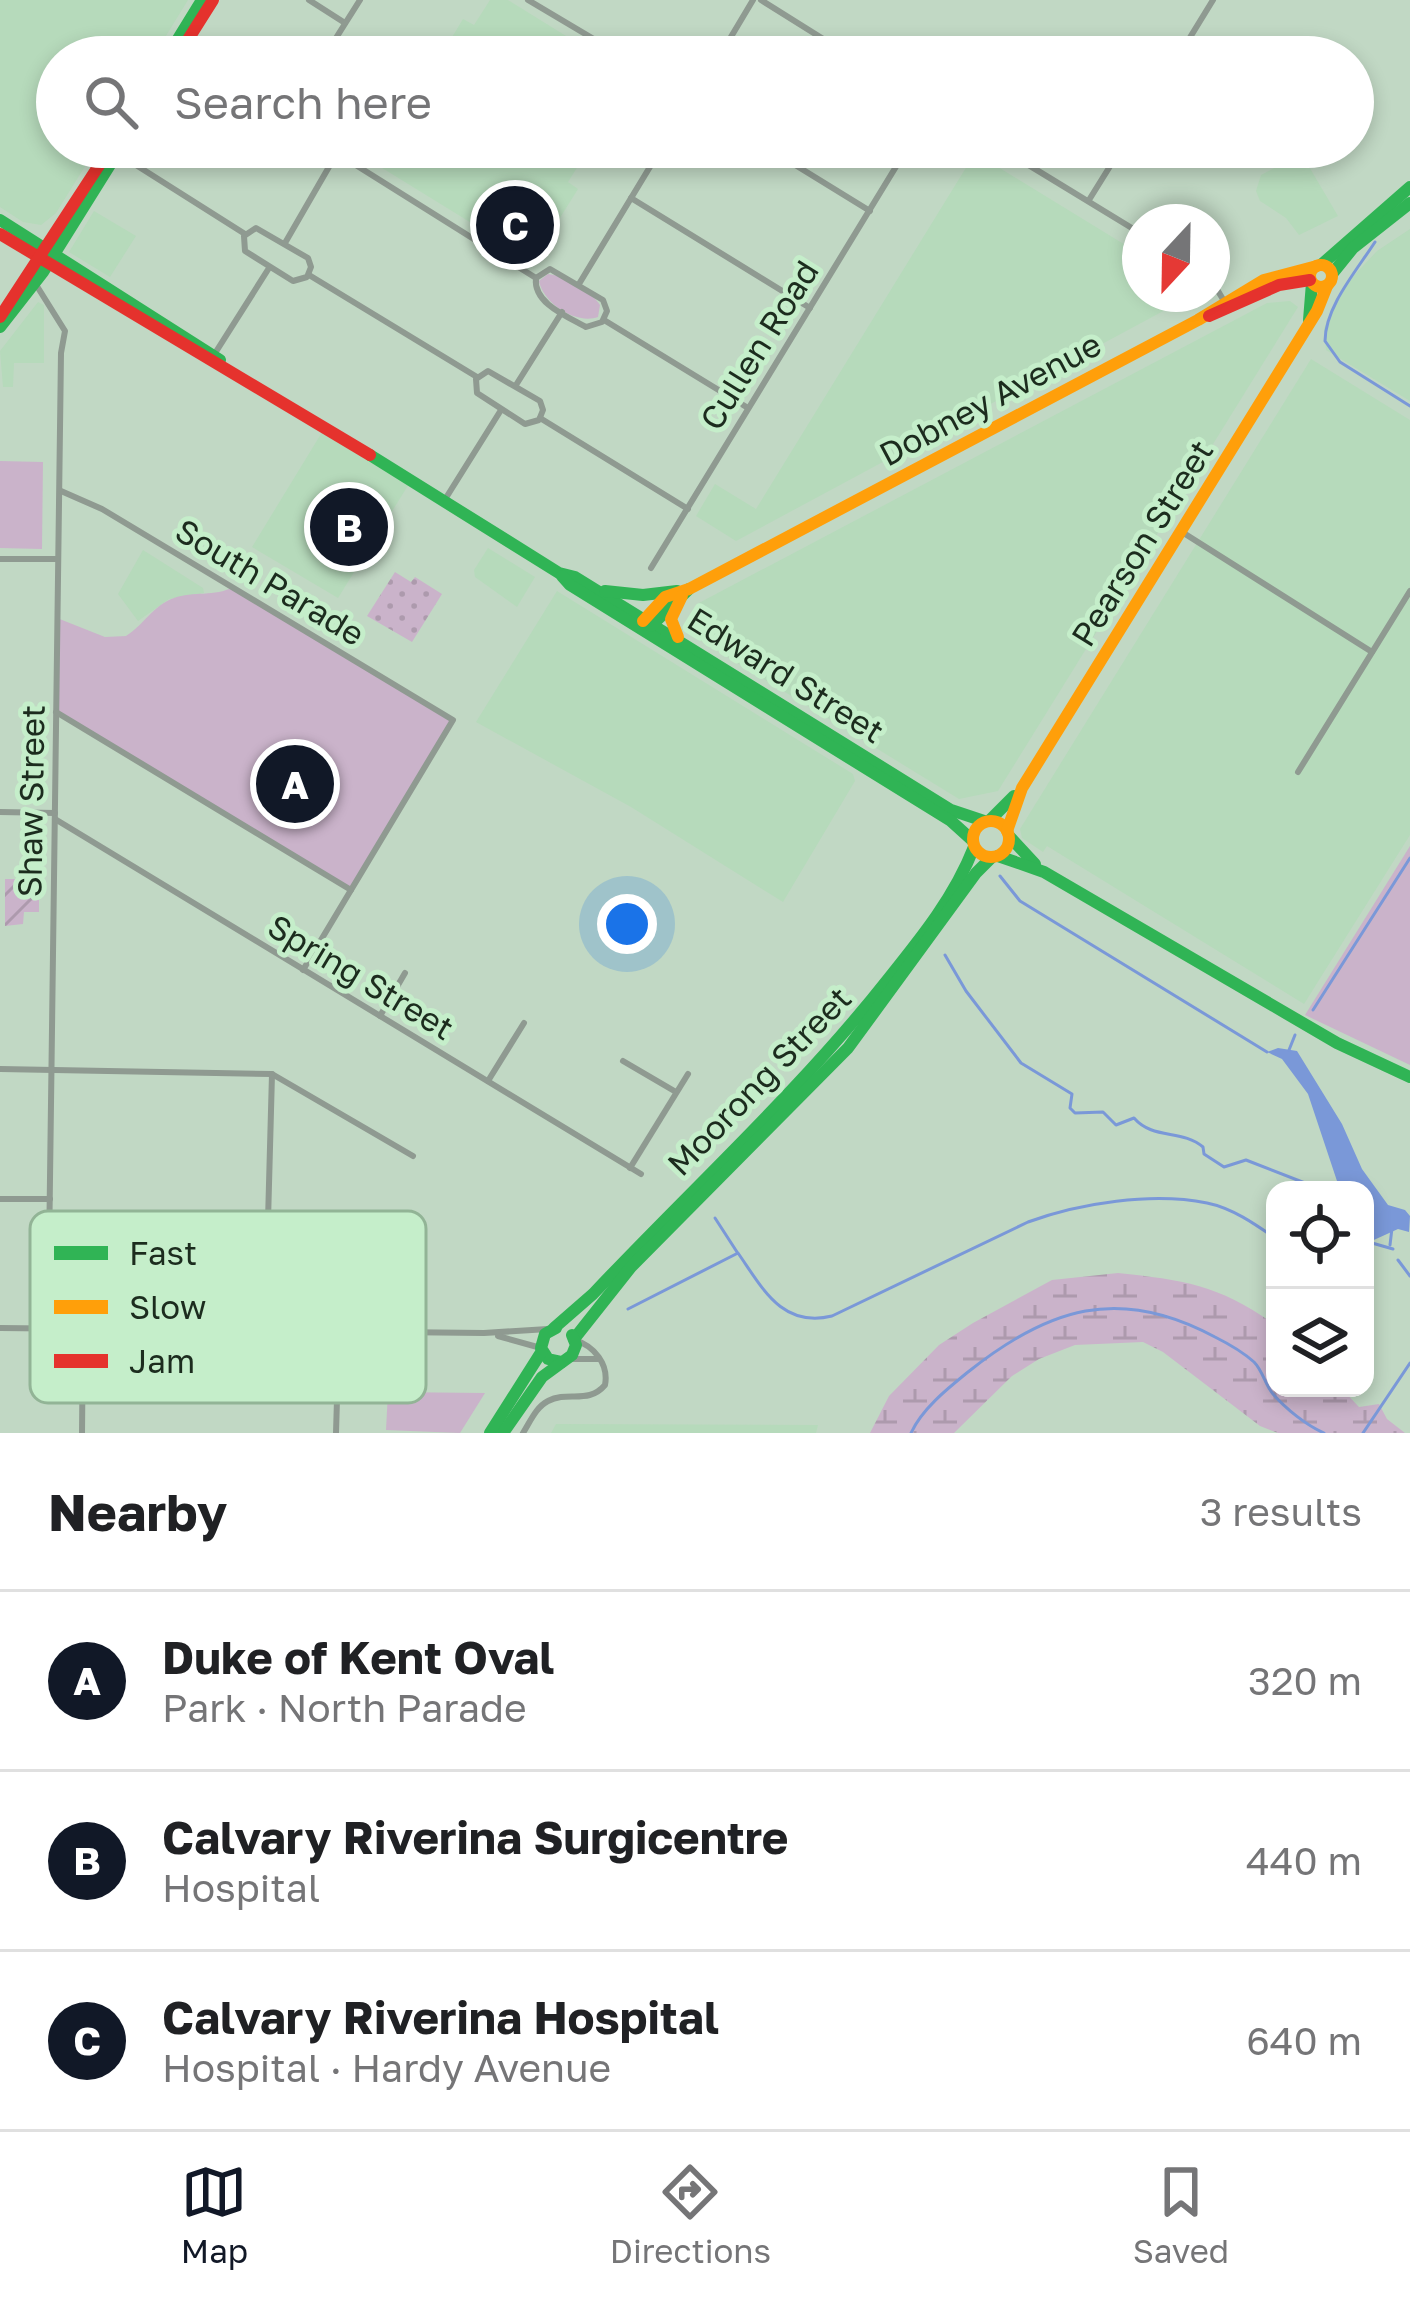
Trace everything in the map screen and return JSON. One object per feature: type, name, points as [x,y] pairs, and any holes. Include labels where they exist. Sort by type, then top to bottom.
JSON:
[{"type":"main road","points":[[184,36],[202,0]]},
{"type":"main road","points":[[188,36],[213,0]]},
{"type":"main road","points":[[0,317],[48,257],[104,168]]},
{"type":"main road","name":"Dobney Avenue","points":[[1324,273],[1410,186]]},
{"type":"main road","name":"Dobney Avenue","points":[[1230,303],[1275,275],[1324,273],[1410,203]]},
{"type":"main road","name":"Edward Street","points":[[0,220],[48,257],[560,573],[596,590],[941,814],[973,844]]},
{"type":"main road","name":"Edward Street","points":[[0,234],[48,257]]},
{"type":"main road","points":[[0,327],[35,284],[48,257]]},
{"type":"main road","points":[[1230,303],[1279,285],[1311,282],[1312,270],[1324,273]]},
{"type":"main road","name":"Pearson Street","points":[[1008,834],[1022,788],[1308,326],[1324,273]]},
{"type":"main road","name":"Pearson Street","points":[[1308,326],[1311,282]]},
{"type":"main road","name":"Dobney Avenue","points":[[647,625],[665,597],[683,592],[1213,312]]},
{"type":"main road","name":"Edward Street","points":[[560,573],[570,585],[687,646],[951,810],[987,820]]},
{"type":"main road","points":[[596,590],[643,595],[683,592],[671,619],[687,646]]},
{"type":"main road","name":"Pearson Street","points":[[987,820],[1022,788]]},
{"type":"main road","points":[[1044,872],[1000,823],[987,820],[975,829],[973,844],[984,856],[1044,872],[1337,1043],[1410,1077]]},
{"type":"main road","points":[[995,856],[1006,848],[1008,834]]},
{"type":"main road","name":"Moorong Street","points":[[554,1328],[581,1307],[822,1062],[921,937],[962,876],[973,844]]},
{"type":"main road","name":"Moorong Street","points":[[575,1340],[590,1314],[634,1264],[829,1070],[872,1019],[976,873],[995,856]]},
{"type":"main road","points":[[490,1433],[542,1350],[543,1336],[554,1328],[568,1330],[575,1340],[574,1352],[536,1384],[502,1433]]},
{"type":"main road","points":[[542,1350],[550,1360],[565,1361]]},
{"type":"street","points":[[309,0],[345,22]]},
{"type":"street","points":[[337,36],[359,0]]},
{"type":"street","points":[[528,0],[589,36]]},
{"type":"street","points":[[732,36],[757,0],[817,36]]},
{"type":"street","points":[[1191,36],[1213,0]]},
{"type":"street","points":[[145,168],[245,234],[262,229],[285,243],[308,258],[309,275]]},
{"type":"street","points":[[285,243],[328,168]]},
{"type":"street","points":[[361,168],[536,278]]},
{"type":"street","points":[[579,284],[649,168]]},
{"type":"street","points":[[800,168],[870,211]]},
{"type":"street","name":"Cullen Road","points":[[651,568],[896,168]]},
{"type":"street","points":[[1034,168],[1122,222]]},
{"type":"street","points":[[1088,201],[1109,168]]},
{"type":"street","points":[[631,198],[810,308]]},
{"type":"street","points":[[245,234],[245,251],[269,267],[293,281],[309,275]]},
{"type":"street","points":[[212,358],[269,267]]},
{"type":"street","points":[[544,270],[556,270],[579,284],[603,300],[604,320],[586,327],[540,298],[536,278],[544,270]]},
{"type":"street","points":[[309,275],[477,377]]},
{"type":"street","name":"Shaw Street","points":[[35,284],[65,331],[61,353],[50,1211]]},
{"type":"street","points":[[516,385],[562,312]]},
{"type":"street","points":[[604,320],[748,408]]},
{"type":"street","points":[[477,377],[493,371],[516,385],[540,401],[540,418]]},
{"type":"street","points":[[477,377],[477,393],[501,410],[525,424],[540,418]]},
{"type":"street","points":[[444,501],[501,410]]},
{"type":"street","points":[[540,418],[688,509]]},
{"type":"street","name":"South Parade","points":[[60,490],[102,509],[453,720],[351,890]]},
{"type":"street","points":[[1181,532],[1372,652]]},
{"type":"street","points":[[0,559],[58,560]]},
{"type":"street","points":[[1298,772],[1410,591]]},
{"type":"street","points":[[56,712],[351,890],[303,970]]},
{"type":"street","points":[[0,812],[55,816]]},
{"type":"street","name":"Spring Street","points":[[55,816],[641,1174]]},
{"type":"street","points":[[380,1016],[405,973]]},
{"type":"street","points":[[488,1082],[524,1023]]},
{"type":"street","points":[[622,1061],[676,1092]]},
{"type":"street","points":[[0,1069],[272,1073],[413,1156]]},
{"type":"street","points":[[268,1211],[272,1073]]},
{"type":"street","points":[[630,1168],[688,1074]]},
{"type":"street","points":[[0,1198],[50,1199]]},
{"type":"street","points":[[0,1328],[30,1329]]},
{"type":"street","points":[[426,1333],[554,1328]]},
{"type":"street","points":[[484,1333],[542,1350]]},
{"type":"street","points":[[523,1433],[550,1400],[590,1397],[601,1390],[607,1375],[599,1359],[589,1346],[575,1340]]},
{"type":"street","points":[[565,1361],[599,1359]]},
{"type":"street","points":[[82,1403],[82,1433]]},
{"type":"street","points":[[336,1433],[337,1403]]},
{"type":"shaded area","points":[[0,0],[188,0],[166,36],[36,36],[36,168],[84,168],[56,213],[41,225],[23,222],[0,207]]},
{"type":"shaded area","points":[[490,0],[508,0],[566,36],[453,36],[463,19],[474,25]]},
{"type":"shaded area","points":[[382,168],[577,168],[568,182],[578,189],[533,261]]},
{"type":"shaded area","points":[[966,168],[1000,168],[1122,243],[1122,312],[1162,312],[736,541],[696,516],[715,484],[756,509]]},
{"type":"shaded area","points":[[1274,168],[1310,168],[1338,216],[1299,235],[1286,218],[1260,201],[1256,191],[1261,175]]},
{"type":"shaded area","points":[[94,211],[136,236],[110,277],[69,252]]},
{"type":"shaded area","points":[[1410,229],[1410,401],[1326,350],[1324,328],[1347,283],[1377,251]]},
{"type":"shaded area","points":[[1290,301],[1298,307],[998,791],[959,799],[682,629],[697,604],[1267,303]]},
{"type":"shaded area","points":[[38,302],[44,305],[44,363],[14,363],[13,387],[3,387],[0,351]]},
{"type":"shaded area","points":[[1311,359],[1410,420],[1410,835],[1304,1004],[1047,846],[1043,852],[1022,838],[1020,829]]},
{"type":"shaded area","points":[[324,429],[409,484],[338,598],[252,547]]},
{"type":"shaded area","points":[[488,548],[535,577],[517,607],[475,577],[474,570]]},
{"type":"shaded area","points":[[143,550],[204,593],[169,599],[138,621],[118,594]]},
{"type":"shaded area","points":[[557,591],[853,774],[855,781],[783,902],[631,807],[476,722]]},
{"type":"shaded area","points":[[556,1424],[818,1425],[816,1433],[551,1433]]},
{"type":"green space","points":[[548,274],[590,294],[600,305],[598,317],[580,318],[554,304],[539,281]]},
{"type":"green space","points":[[0,461],[43,462],[42,549],[0,548]]},
{"type":"green space","points":[[395,572],[411,582],[415,577],[442,594],[412,642],[367,616]]},
{"type":"green space","points":[[233,587],[453,720],[351,890],[56,712],[57,618],[105,637],[126,636],[166,601]]},
{"type":"green space","points":[[1410,846],[1410,1065],[1305,1015]]},
{"type":"green space","points":[[5,879],[39,879],[39,912],[24,912],[23,924],[5,926]]},
{"type":"green space","points":[[1118,1273],[1182,1282],[1219,1293],[1266,1319],[1266,1397],[1350,1397],[1359,1407],[1379,1404],[1387,1419],[1405,1433],[1278,1433],[1260,1426],[1143,1342],[1075,1345],[1039,1359],[1012,1376],[954,1433],[870,1433],[889,1396],[939,1345],[1052,1280]]},
{"type":"green space","points":[[426,1392],[485,1393],[460,1433],[386,1430],[387,1403],[426,1403]]},
{"type":"water","points":[[1278,1048],[1297,1051],[1371,1181],[1337,1181],[1308,1094],[1282,1059],[1267,1052]]},
{"type":"water","points":[[1374,1186],[1388,1205],[1410,1216],[1409,1232],[1398,1229],[1374,1240]]},
{"type":"waterway","points":[[1375,242],[1336,302],[1325,341],[1340,362],[1410,406]]},
{"type":"waterway","points":[[1313,1010],[1410,858]]},
{"type":"waterway","points":[[1000,876],[1020,901],[1267,1052]]},
{"type":"waterway","points":[[945,955],[1021,1063],[1072,1094],[1070,1108],[1075,1113],[1103,1112],[1116,1125],[1134,1118],[1150,1129],[1195,1141],[1204,1154],[1224,1167],[1246,1160],[1300,1181]]},
{"type":"waterway","points":[[1289,1050],[1295,1035]]},
{"type":"waterway","points":[[628,1309],[738,1253],[766,1292],[787,1311],[815,1318],[832,1316],[1028,1222],[1116,1201],[1207,1203],[1266,1232]]},
{"type":"waterway","points":[[715,1218],[737,1252]]},
{"type":"waterway","points":[[1390,1245],[1392,1228]]},
{"type":"waterway","points":[[1374,1244],[1393,1249]]},
{"type":"waterway","points":[[1398,1260],[1410,1276]]},
{"type":"waterway","points":[[911,1433],[936,1400],[968,1372],[1027,1332],[1056,1319],[1116,1308],[1180,1321],[1230,1345],[1254,1362],[1284,1405],[1324,1433]]},
{"type":"waterway","points":[[1363,1433],[1410,1363]]},
{"type":"traffic: fast","points":[[180,36],[202,0]]},
{"type":"traffic: fast","points":[[0,327],[43,272],[108,168]]},
{"type":"traffic: fast","points":[[1321,265],[1410,187]]},
{"type":"traffic: fast","points":[[1332,274],[1353,248],[1410,203]]},
{"type":"traffic: fast","points":[[0,220],[220,360]]},
{"type":"traffic: fast","points":[[1309,320],[1312,283]]},
{"type":"traffic: fast","points":[[370,455],[951,810],[984,821]]},
{"type":"traffic: fast","points":[[562,576],[951,821],[972,840]]},
{"type":"traffic: fast","points":[[651,626],[689,589]]},
{"type":"traffic: fast","points":[[605,591],[643,595],[677,591]]},
{"type":"traffic: fast","points":[[990,820],[1014,796]]},
{"type":"traffic: fast","points":[[1009,836],[1035,864]]},
{"type":"traffic: fast","points":[[554,1328],[745,1139],[855,1020],[937,916],[974,847]]},
{"type":"traffic: fast","points":[[998,856],[1044,872],[1337,1043],[1410,1077]]},
{"type":"traffic: fast","points":[[574,1339],[631,1267],[848,1048],[992,857]]},
{"type":"traffic: fast","points":[[556,1328],[545,1334],[541,1348],[548,1359],[562,1362]]},
{"type":"traffic: fast","points":[[503,1433],[542,1377],[572,1355],[576,1345],[572,1335]]},
{"type":"traffic: fast","points":[[490,1433],[542,1351]]},
{"type":"traffic: slow","points":[[1321,265],[1332,276],[1321,287],[1310,276],[1321,265]]},
{"type":"traffic: slow","points":[[643,621],[665,597],[689,589],[1198,320],[1264,280],[1317,266]]},
{"type":"traffic: slow","points":[[1007,831],[1022,788],[1317,311],[1327,286]]},
{"type":"traffic: slow","points":[[678,637],[671,619],[682,596]]},
{"type":"traffic: slow","points":[[991,821],[1004,826],[1009,839],[1004,852],[991,857],[978,852],[973,839],[978,826],[991,821]]},
{"type":"traffic: jam","points":[[190,36],[213,0]]},
{"type":"traffic: jam","points":[[0,317],[97,168]]},
{"type":"traffic: jam","points":[[0,234],[370,455]]},
{"type":"traffic: jam","points":[[1209,316],[1279,285],[1310,280]]},
{"type":"place","name":"Calvary Riverina Hospital","points":[[515,225]]},
{"type":"place","name":"Calvary Riverina Surgicentre","points":[[349,527]]},
{"type":"place","name":"Duke of Kent Oval","points":[[295,784]]}]
